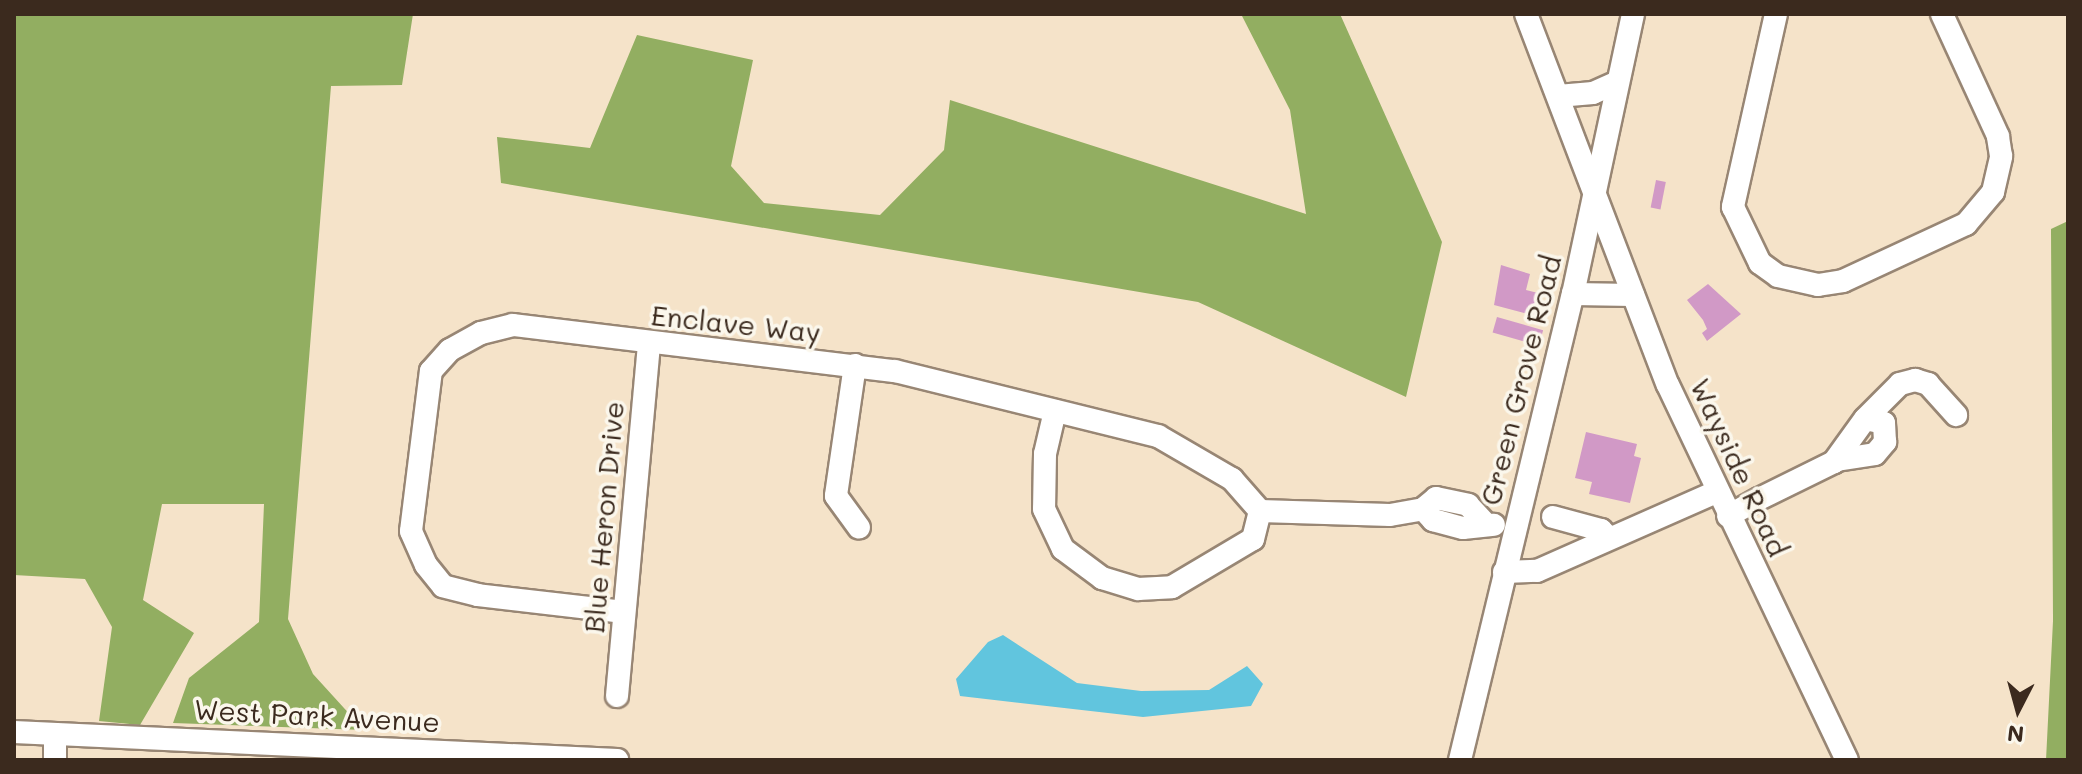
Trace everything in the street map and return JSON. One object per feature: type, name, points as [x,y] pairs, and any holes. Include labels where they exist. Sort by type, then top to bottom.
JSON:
[{"type":"street","name":"Wayside Road","points":[[1526,14],[1633,295],[1716,492],[1847,760]]},
{"type":"street","name":"Green Grove Road","points":[[1460,760],[1573,294],[1633,14]]},
{"type":"street","points":[[1776,14],[1733,207],[1760,263],[1778,276],[1818,285],[1843,281],[1966,224],[1993,192],[2001,156],[1998,136],[1942,14]]},
{"type":"street","points":[[1558,96],[1593,93],[1618,82]]},
{"type":"street","points":[[1573,294],[1633,295]]},
{"type":"street","name":"Enclave Way","points":[[624,612],[478,595],[443,586],[426,565],[411,531],[431,371],[450,350],[481,333],[513,325],[649,344],[855,365],[1158,436],[1232,479],[1260,511]]},
{"type":"street","name":"Blue Heron Drive","points":[[617,696],[649,344]]},
{"type":"street","points":[[855,365],[836,496],[859,528]]},
{"type":"street","points":[[1834,462],[1866,418],[1900,384],[1915,380],[1932,388],[1956,415]]},
{"type":"street","points":[[1055,411],[1045,454],[1044,509],[1063,549],[1102,578],[1138,589],[1172,587],[1253,539],[1260,511],[1390,515],[1423,509],[1436,498],[1468,505],[1484,522],[1514,531]]},
{"type":"street","points":[[1728,516],[1834,462],[1865,459],[1880,450],[1886,439],[1884,423],[1866,418]]},
{"type":"street","points":[[1504,572],[1537,571],[1716,492]]},
{"type":"street","points":[[1553,517],[1601,530],[1609,538]]},
{"type":"street","name":"West Park Avenue","points":[[14,732],[269,751],[617,760]]},
{"type":"street","points":[[55,734],[55,760]]},
{"type":"green space","points":[[14,14],[413,14],[402,85],[331,86],[288,619],[313,674],[364,730],[173,723],[189,678],[259,622],[264,504],[162,504],[143,600],[194,633],[140,725],[99,721],[112,627],[85,579],[14,575]]},
{"type":"green space","points":[[1241,14],[1340,14],[1442,242],[1406,397],[1198,302],[501,183],[497,137],[590,148],[637,35],[753,60],[731,166],[764,203],[880,215],[944,150],[950,100],[1306,214],[1290,110]]},
{"type":"green space","points":[[2068,221],[2068,760],[2046,760],[2053,621],[2051,229]]},
{"type":"water","points":[[1003,635],[1077,683],[1141,691],[1209,690],[1247,666],[1263,684],[1251,706],[1143,717],[960,696],[956,679],[988,642]]},
{"type":"building","points":[[1656,180],[1666,182],[1660,209],[1651,207]]},
{"type":"building","points":[[1501,265],[1530,274],[1526,290],[1542,294],[1536,316],[1494,305]]},
{"type":"building","points":[[1708,284],[1741,314],[1707,341],[1702,333],[1707,329],[1703,320],[1687,300]]},
{"type":"building","points":[[1497,317],[1543,330],[1539,346],[1493,332]]},
{"type":"building","points":[[1586,432],[1637,444],[1634,456],[1641,458],[1630,503],[1589,494],[1592,482],[1575,478]]}]
